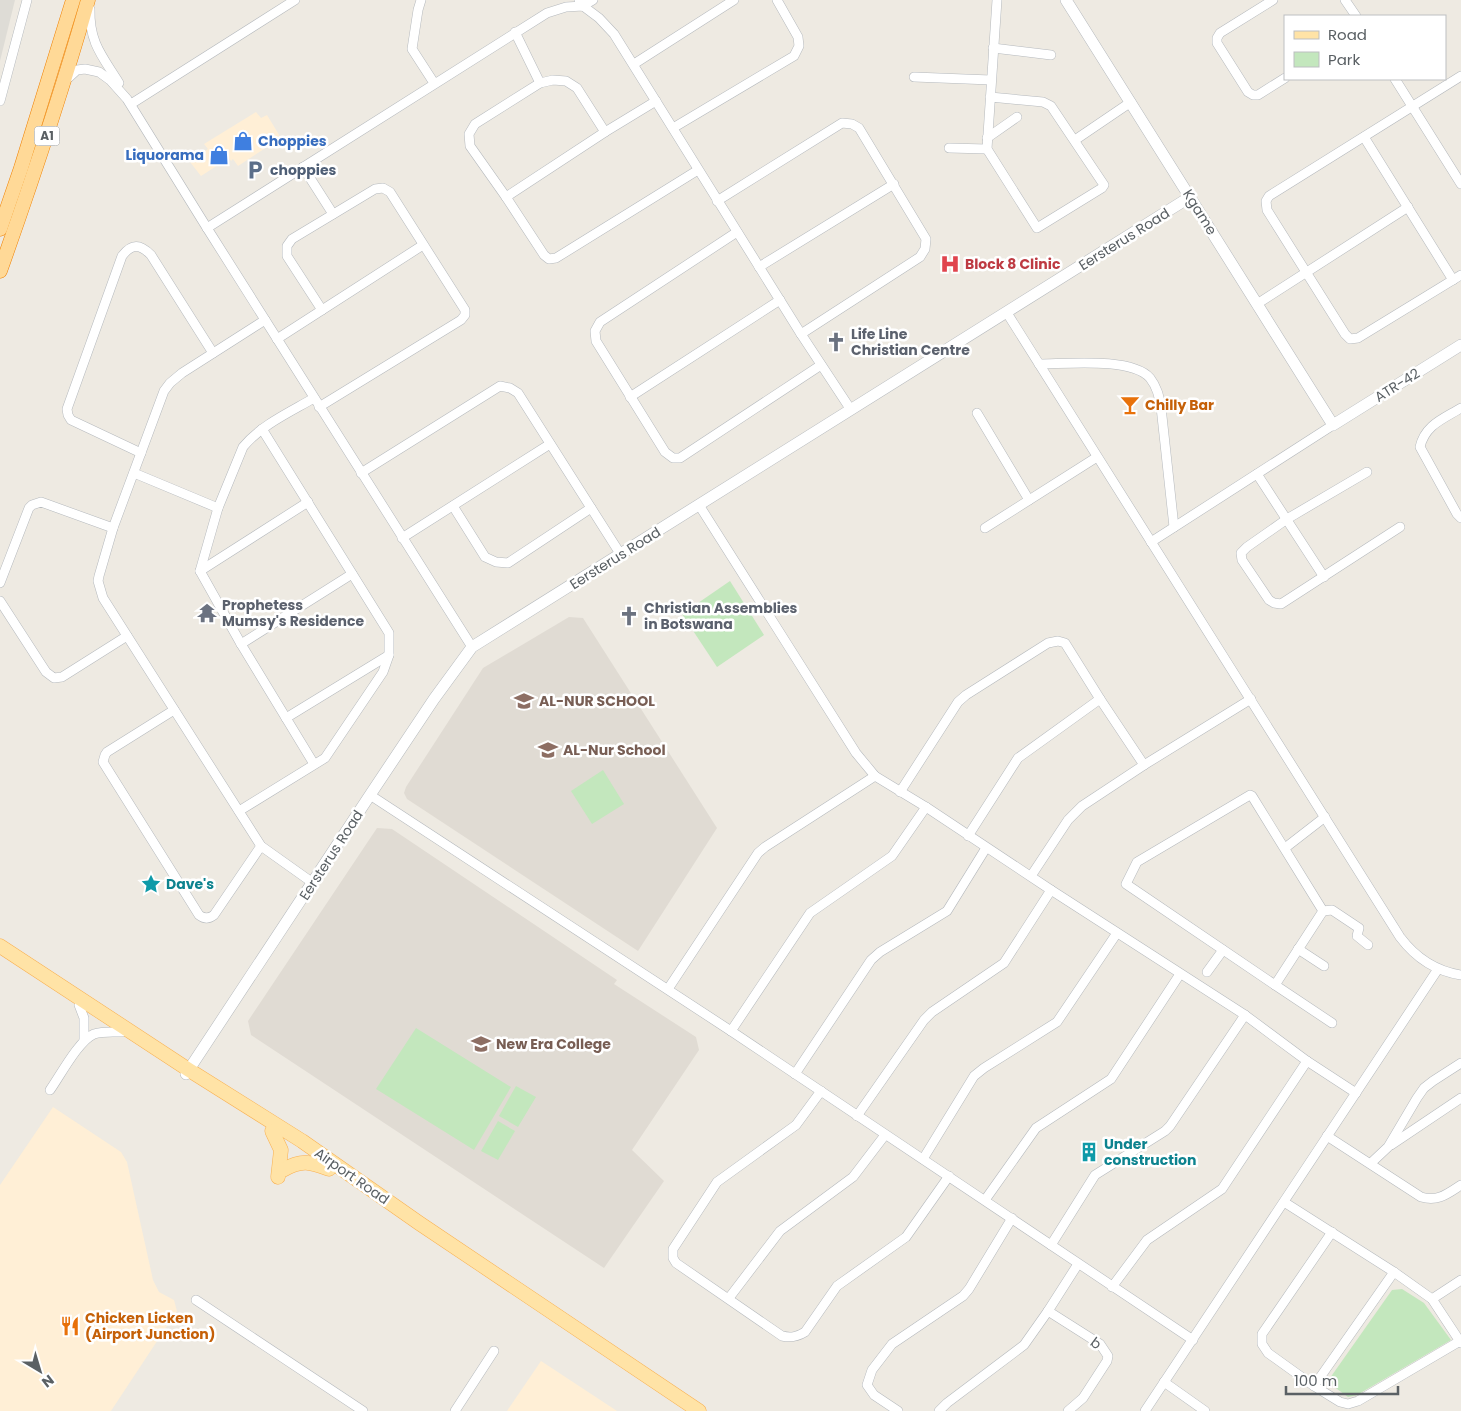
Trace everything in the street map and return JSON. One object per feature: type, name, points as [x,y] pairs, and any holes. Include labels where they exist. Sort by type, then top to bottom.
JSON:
[{"type":"highway","name":"A1","points":[[0,229],[21,168],[72,0]]},
{"type":"highway","name":"A1","points":[[0,271],[34,176],[89,0]]},
{"type":"main road","name":"Airport Road","points":[[0,946],[187,1072],[302,1141],[419,1223],[699,1411]]},
{"type":"main road","points":[[0,951],[79,1005],[187,1072],[380,1203],[419,1223]]},
{"type":"main road","points":[[272,1131],[281,1150],[280,1174],[295,1164],[305,1162],[329,1169]]},
{"type":"street","points":[[0,101],[27,0]]},
{"type":"street","points":[[89,0],[93,39],[129,102],[319,407],[472,647]]},
{"type":"street","points":[[129,102],[296,0]]},
{"type":"street","points":[[421,0],[412,49],[434,83]]},
{"type":"street","points":[[207,228],[547,13],[593,0]]},
{"type":"street","points":[[634,64],[734,0]]},
{"type":"street","points":[[673,128],[794,56],[799,46],[798,37],[777,0]]},
{"type":"street","points":[[990,97],[1043,102],[1051,106],[1104,186],[1037,228],[987,149],[987,138],[993,48],[997,0]]},
{"type":"street","name":"Kgame","points":[[1066,0],[1333,424]]},
{"type":"street","points":[[1273,0],[1220,33],[1217,38],[1218,43],[1248,92],[1252,95],[1258,95],[1284,79]]},
{"type":"street","points":[[1345,0],[1355,15]]},
{"type":"street","points":[[581,3],[614,34],[634,64],[717,201],[851,410]]},
{"type":"street","points":[[515,32],[540,83]]},
{"type":"street","points":[[993,48],[1050,55]]},
{"type":"street","points":[[64,82],[77,70],[91,70],[104,75],[110,80],[129,102]]},
{"type":"street","points":[[1364,136],[1408,207],[1457,277],[1358,338],[1350,339],[1267,210],[1266,202],[1269,196],[1364,136],[1461,76]]},
{"type":"street","points":[[914,77],[991,80]]},
{"type":"street","points":[[605,132],[577,88],[566,81],[552,80],[540,83],[475,124],[469,134],[470,146],[506,196],[544,256],[549,260],[556,258],[698,170]]},
{"type":"street","points":[[1396,80],[1460,178]]},
{"type":"street","points":[[506,196],[605,132],[656,102]]},
{"type":"street","points":[[1075,140],[1131,102]]},
{"type":"street","points":[[987,138],[1017,117]]},
{"type":"street","points":[[717,201],[842,123],[852,124],[859,128],[926,239],[925,249],[920,257],[801,334]]},
{"type":"street","points":[[949,148],[987,149]]},
{"type":"street","points":[[303,167],[333,214]]},
{"type":"street","points":[[760,267],[894,184]]},
{"type":"street","points":[[319,407],[461,320],[465,315],[465,310],[390,192],[383,188],[375,188],[292,239],[287,246],[287,256],[322,310]]},
{"type":"street","name":"Eersterus Road","points":[[187,1072],[434,699],[472,647],[1190,198]]},
{"type":"street","points":[[1257,304],[1408,207]]},
{"type":"street","points":[[737,232],[600,322],[595,331],[596,341],[630,397],[665,452],[673,458],[680,458],[821,365]]},
{"type":"street","points":[[277,339],[423,245]]},
{"type":"street","points":[[141,453],[71,420],[67,409],[122,256],[128,249],[135,246],[144,248],[151,255],[213,353]]},
{"type":"street","points":[[630,397],[780,300]]},
{"type":"street","points":[[1007,313],[1406,946],[1438,969],[1461,975]]},
{"type":"street","points":[[265,320],[182,373],[164,391],[113,528],[98,581],[103,598],[261,846],[313,882]]},
{"type":"street","name":"ATR-42","points":[[1333,424],[1461,345]]},
{"type":"street","points":[[1039,364],[1102,363],[1136,369],[1149,378],[1158,390],[1161,407],[1174,527]]},
{"type":"street","points":[[361,473],[500,386],[510,388],[518,393],[621,555]]},
{"type":"street","points":[[314,398],[262,429],[243,447],[218,508],[200,571],[241,644],[314,764]]},
{"type":"street","points":[[1461,408],[1427,430],[1422,438],[1420,447],[1461,518]]},
{"type":"street","points":[[977,413],[1029,500]]},
{"type":"street","points":[[1151,542],[1333,424]]},
{"type":"street","points":[[239,812],[325,758],[383,672],[389,655],[389,633],[262,429]]},
{"type":"street","points":[[402,538],[550,444]]},
{"type":"street","points":[[985,528],[1097,457]]},
{"type":"street","points":[[1367,472],[1287,519],[1247,547],[1241,554],[1242,560],[1269,600],[1282,604],[1400,527]]},
{"type":"street","points":[[134,473],[218,508]]},
{"type":"street","points":[[1258,474],[1324,577]]},
{"type":"street","points":[[0,583],[32,504],[42,502],[113,528]]},
{"type":"street","points":[[200,571],[308,502]]},
{"type":"street","points":[[699,505],[856,753],[875,776],[926,807],[986,848],[1245,1015],[1306,1061],[1356,1093]]},
{"type":"street","points":[[453,506],[485,557],[496,562],[508,563],[591,508]]},
{"type":"street","points":[[241,644],[352,574]]},
{"type":"street","points":[[0,601],[46,672],[54,678],[62,677],[127,636]]},
{"type":"street","points":[[900,792],[958,702],[973,689],[1048,643],[1058,641],[1065,643],[1144,765]]},
{"type":"street","points":[[286,718],[389,655]]},
{"type":"street","points":[[968,836],[1018,758],[1100,699]]},
{"type":"street","points":[[1031,876],[1068,820],[1082,806],[1251,699]]},
{"type":"street","points":[[174,710],[107,752],[104,762],[199,915],[203,918],[214,915],[261,846]]},
{"type":"street","points":[[668,989],[758,853],[875,776]]},
{"type":"street","points":[[370,795],[668,989],[1193,1340]]},
{"type":"street","points":[[1323,911],[1251,795],[1135,864],[1126,884],[1332,1023]]},
{"type":"street","points":[[731,1031],[810,913],[892,856],[926,807]]},
{"type":"street","points":[[1285,848],[1325,817]]},
{"type":"street","points":[[795,1074],[871,960],[880,952],[947,911],[986,848]]},
{"type":"street","points":[[857,1116],[924,1020],[932,1012],[1004,963],[1051,890]]},
{"type":"street","points":[[1323,911],[1332,910],[1359,928],[1357,936],[1368,945]]},
{"type":"street","points":[[1275,985],[1323,911]]},
{"type":"street","points":[[923,1159],[974,1076],[1057,1022],[1117,933]]},
{"type":"street","points":[[1298,949],[1324,966]]},
{"type":"street","points":[[1207,972],[1223,950]]},
{"type":"street","points":[[1145,1411],[1438,969]]},
{"type":"street","points":[[985,1200],[1036,1128],[1112,1079],[1180,974]]},
{"type":"street","points":[[79,1005],[84,1018],[84,1040]]},
{"type":"street","points":[[1051,1245],[1095,1175],[1170,1126],[1245,1015]]},
{"type":"street","points":[[50,1090],[84,1040],[102,1032],[122,1032]]},
{"type":"street","points":[[1112,1287],[1147,1240],[1222,1189],[1306,1061]]},
{"type":"street","points":[[1388,1147],[1424,1088],[1461,1063]]},
{"type":"street","points":[[820,1092],[796,1125],[717,1182],[673,1249],[673,1258],[676,1263],[782,1336],[791,1338],[805,1332],[837,1286],[906,1237],[949,1176]]},
{"type":"street","points":[[1371,1163],[1388,1147],[1461,1098]]},
{"type":"street","points":[[729,1298],[780,1231],[853,1177],[885,1135]]},
{"type":"street","points":[[1327,1136],[1371,1163],[1421,1198],[1430,1200],[1439,1198],[1461,1185]]},
{"type":"street","points":[[1284,1202],[1332,1232],[1394,1272],[1432,1299],[1460,1342],[1358,1401],[1348,1404],[1340,1402],[1314,1386],[1268,1353],[1262,1344],[1262,1334],[1332,1232]]},
{"type":"street","points":[[898,1411],[870,1391],[866,1385],[872,1370],[892,1344],[963,1296],[1012,1218]]},
{"type":"street","points":[[939,1411],[947,1402],[1024,1345],[1078,1264]]},
{"type":"street","points":[[1314,1386],[1394,1272]]},
{"type":"street","points":[[1432,1299],[1461,1280]]},
{"type":"street","points":[[196,1300],[363,1411]]},
{"type":"street","name":"b","points":[[1048,1311],[1100,1344],[1108,1356],[1107,1361],[1083,1398],[1068,1411]]},
{"type":"street","points":[[455,1411],[494,1351]]},
{"type":"street","points":[[1164,1382],[1205,1411]]},
{"type":"shaded area","points":[[0,0],[15,0],[0,61]]},
{"type":"shaded area","name":"Choppies","points":[[256,112],[261,118],[267,115],[281,138],[238,166],[233,159],[231,161],[229,158],[201,176],[190,162],[208,149],[204,144]]},
{"type":"shaded area","name":"AL-Nur School","points":[[569,617],[583,618],[717,828],[638,951],[407,799],[404,793],[406,787],[483,668]]},
{"type":"shaded area","name":"New Era College","points":[[377,828],[392,829],[617,980],[614,984],[696,1037],[699,1050],[632,1150],[664,1181],[604,1268],[251,1035],[248,1021]]},
{"type":"shaded area","points":[[53,1107],[121,1152],[127,1162],[153,1280],[159,1292],[174,1300],[177,1311],[111,1411],[0,1411],[0,1185]]},
{"type":"shaded area","points":[[541,1361],[617,1411],[507,1411]]},
{"type":"green space","points":[[730,581],[764,635],[717,667],[682,614]]},
{"type":"green space","points":[[603,770],[624,804],[592,824],[571,791]]},
{"type":"green space","points":[[416,1028],[511,1087],[474,1150],[376,1089]]},
{"type":"green space","points":[[516,1086],[536,1097],[518,1127],[499,1116]]},
{"type":"green space","points":[[498,1121],[515,1131],[498,1160],[481,1151]]},
{"type":"green space","points":[[1402,1289],[1424,1303],[1451,1340],[1357,1395],[1348,1397],[1333,1386],[1330,1378],[1392,1290]]},
{"type":"place","name":"Choppies","points":[[243,141]]},
{"type":"place","name":"Liquorama","points":[[219,155]]},
{"type":"place","name":"choppies","points":[[255,170]]},
{"type":"place","name":"Block 8 Clinic","points":[[950,264]]},
{"type":"place","name":"Life Line Christian Centre","points":[[836,342]]},
{"type":"place","name":"Chilly Bar","points":[[1130,405]]},
{"type":"place","name":"Prophetess Mumsy's Residence","points":[[207,613]]},
{"type":"place","name":"Christian Assemblies in Botswana","points":[[629,616]]},
{"type":"place","name":"AL-NUR SCHOOL","points":[[524,701]]},
{"type":"place","name":"AL-Nur School","points":[[548,750]]},
{"type":"place","name":"Dave's","points":[[151,884]]},
{"type":"place","name":"New Era College","points":[[481,1044]]},
{"type":"place","name":"Under construction","points":[[1089,1152]]},
{"type":"place","name":"Chicken Licken (Airport Junction)","points":[[70,1326]]}]
